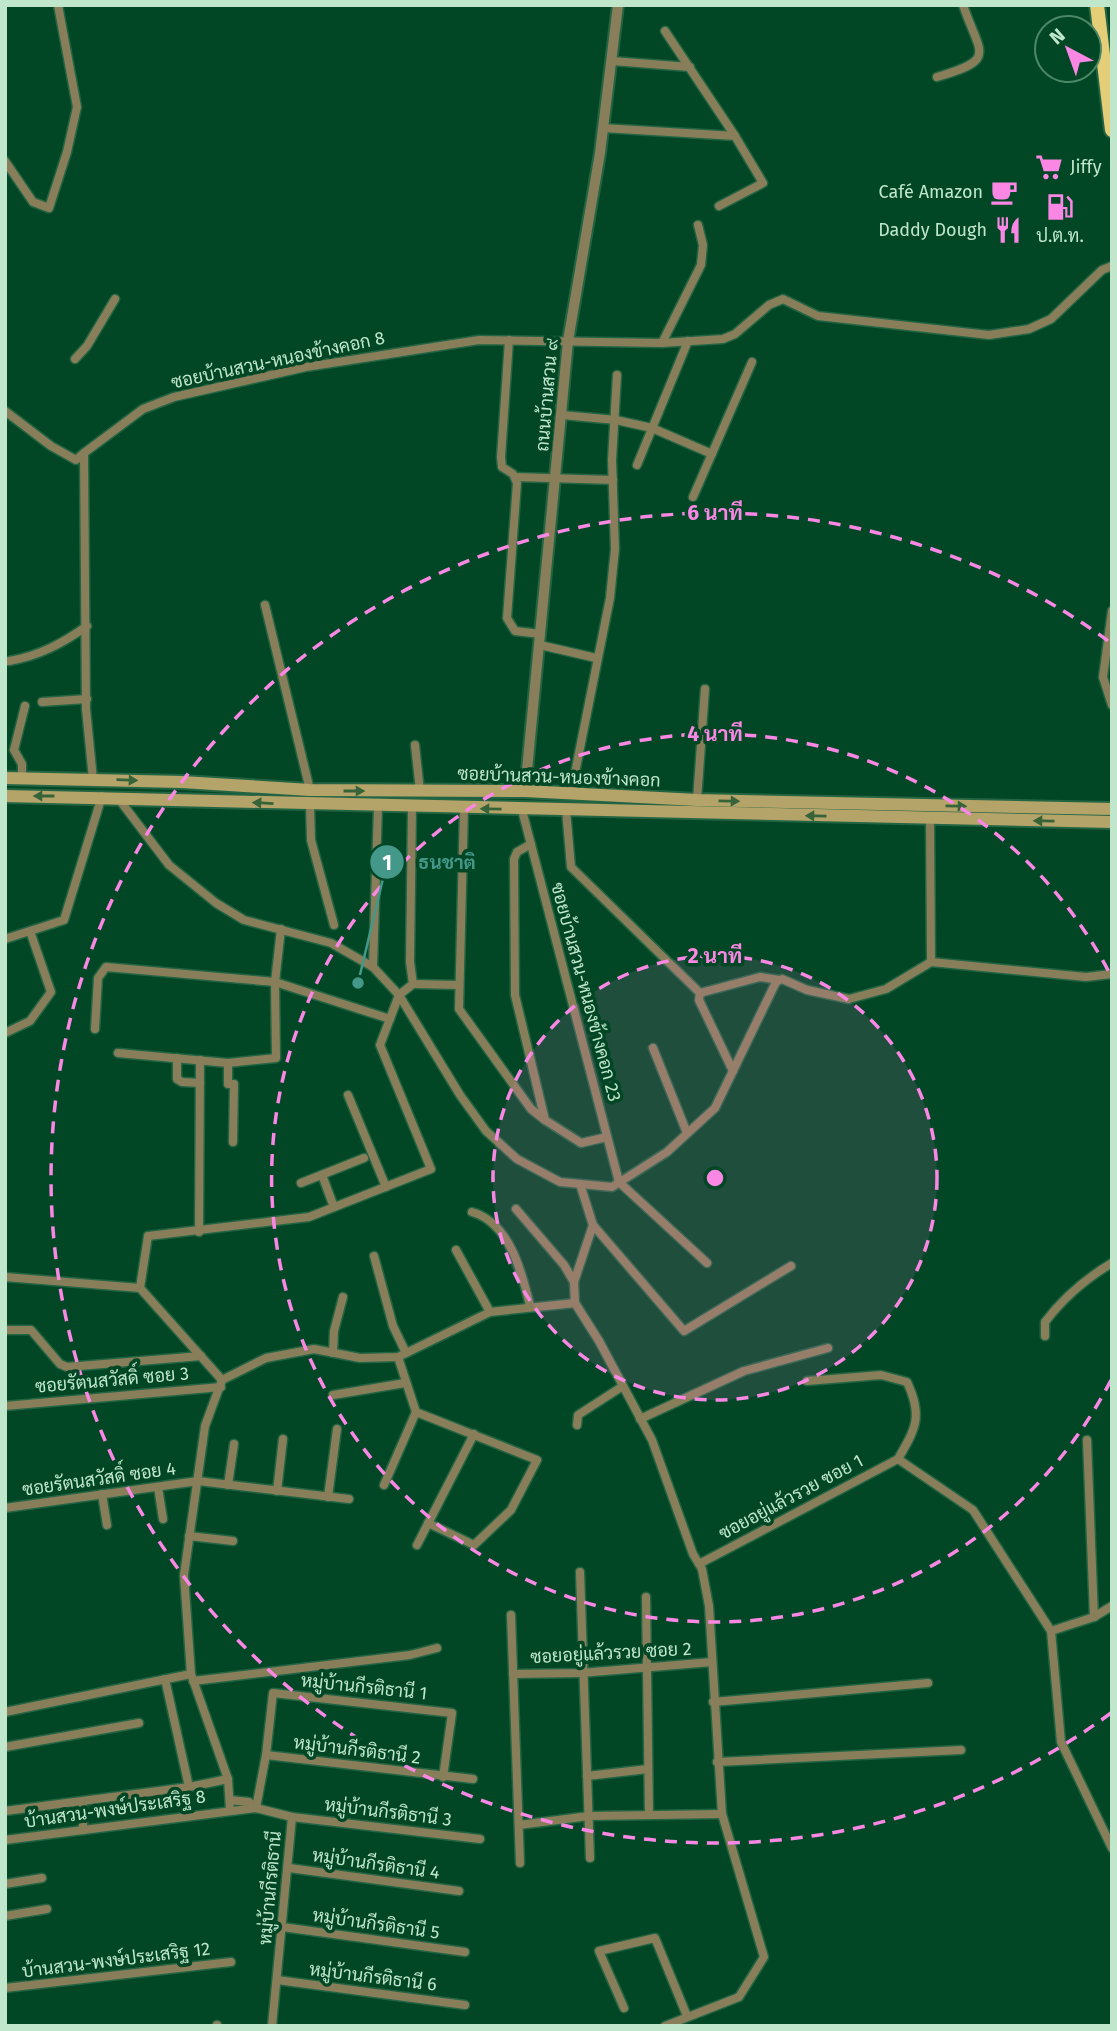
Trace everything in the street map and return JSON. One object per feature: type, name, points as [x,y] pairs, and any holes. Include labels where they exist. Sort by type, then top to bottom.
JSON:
[{"type":"highway","points":[[1097,5],[1112,130]]},
{"type":"main road","name":"ซอยบ้านสวน-หนองข้างคอก","points":[[13,778],[93,779],[310,790],[525,791],[697,800],[1112,809]]},
{"type":"main road","points":[[7,796],[13,778]]},
{"type":"main road","points":[[522,810],[525,791]]},
{"type":"main road","name":"ซอยบ้านสวน-หนองข้างคอก","points":[[7,796],[102,796],[310,805],[1112,822]]},
{"type":"street","points":[[5,161],[33,202],[49,208],[67,152],[77,107],[58,5]]},
{"type":"street","points":[[617,10],[627,5]]},
{"type":"street","points":[[937,76],[971,66],[981,53],[963,5]]},
{"type":"street","name":"ถนนบ้านสวน ๙","points":[[525,791],[568,341],[603,128],[617,10]]},
{"type":"street","points":[[665,31],[763,183],[719,206]]},
{"type":"street","points":[[612,61],[690,67]]},
{"type":"street","points":[[603,128],[735,136]]},
{"type":"street","points":[[662,343],[701,265],[703,245],[698,225]]},
{"type":"street","name":"ซอยบ้านสวน-หนองข้างคอก 8","points":[[84,453],[143,409],[174,397],[306,367],[479,340],[662,343],[723,339],[736,334],[769,305],[783,299],[818,316],[989,335],[1030,329],[1051,318],[1102,270],[1112,266]]},
{"type":"street","points":[[75,359],[87,346],[114,299]]},
{"type":"street","points":[[509,340],[502,467],[515,477],[613,480]]},
{"type":"street","points":[[637,465],[688,341]]},
{"type":"street","points":[[693,497],[752,362]]},
{"type":"street","points":[[571,793],[610,598],[615,550],[612,460],[617,374]]},
{"type":"street","points":[[5,411],[51,446],[76,460],[84,453]]},
{"type":"street","points":[[562,415],[615,420],[652,428],[712,454]]},
{"type":"street","points":[[84,453],[87,699],[93,779]]},
{"type":"street","points":[[515,477],[517,483],[507,618],[515,631],[596,658]]},
{"type":"street","points":[[265,605],[310,790]]},
{"type":"street","points":[[1112,611],[1103,677],[1112,705]]},
{"type":"street","points":[[9,661],[69,640],[88,626]]},
{"type":"street","points":[[697,800],[705,689]]},
{"type":"street","points":[[42,702],[87,699]]},
{"type":"street","points":[[13,778],[22,764],[14,750],[25,706]]},
{"type":"street","points":[[415,745],[420,791]]},
{"type":"street","points":[[5,939],[66,917],[102,796]]},
{"type":"street","points":[[117,797],[169,865],[216,903],[244,920],[331,943],[373,967],[399,995],[460,1095],[486,1130],[517,1159],[560,1182],[612,1187],[667,1152],[715,1108],[776,983]]},
{"type":"street","points":[[310,805],[311,840],[334,925]]},
{"type":"street","points":[[373,967],[378,806]]},
{"type":"street","points":[[412,807],[410,962],[413,984]]},
{"type":"street","points":[[464,808],[459,1009],[531,1109],[581,1143],[607,1136]]},
{"type":"street","name":"ซอยบ้านสวน-หนองข้างคอก 23","points":[[522,810],[619,1182]]},
{"type":"street","points":[[566,810],[571,867],[700,993]]},
{"type":"street","points":[[930,818],[931,962]]},
{"type":"street","points":[[531,844],[517,852],[514,859],[515,995],[545,1120]]},
{"type":"street","points":[[118,1053],[228,1063],[276,1058],[275,982],[281,929]]},
{"type":"street","points":[[5,1032],[30,1021],[51,992],[30,931]]},
{"type":"street","points":[[700,993],[760,978],[776,983],[789,980],[807,990],[849,999],[886,989],[931,962],[1086,977],[1112,974]]},
{"type":"street","points":[[95,1029],[98,978],[106,967],[275,982],[390,1019]]},
{"type":"street","points":[[140,1288],[148,1236],[309,1217],[431,1170],[380,1045],[399,995],[413,984],[459,985]]},
{"type":"street","points":[[700,993],[699,1000],[733,1071]]},
{"type":"street","points":[[653,1048],[687,1133]]},
{"type":"street","points":[[177,1058],[177,1079],[182,1083],[200,1083]]},
{"type":"street","points":[[199,1232],[200,1060]]},
{"type":"street","points":[[228,1063],[229,1084],[234,1084],[233,1142]]},
{"type":"street","points":[[348,1096],[386,1187]]},
{"type":"street","points":[[301,1183],[364,1158]]},
{"type":"street","points":[[322,1175],[334,1207]]},
{"type":"street","points":[[619,1182],[707,1263]]},
{"type":"street","points":[[580,1184],[593,1225],[684,1331],[791,1266]]},
{"type":"street","points":[[516,1209],[564,1265],[574,1283]]},
{"type":"street","points":[[472,1212],[484,1215],[504,1237],[523,1277],[530,1306]]},
{"type":"street","points":[[593,1225],[574,1283],[575,1303],[652,1440],[699,1564],[709,1606],[722,1814],[764,1956],[739,1997],[664,2026]]},
{"type":"street","points":[[456,1250],[490,1312]]},
{"type":"street","points":[[374,1256],[402,1355],[405,1383],[416,1412],[384,1485]]},
{"type":"street","points":[[1045,1336],[1045,1322],[1065,1298],[1087,1278],[1112,1263]]},
{"type":"street","points":[[6,1276],[140,1288],[201,1356],[221,1383]]},
{"type":"street","points":[[333,1353],[334,1331],[343,1297]]},
{"type":"street","points":[[230,1805],[228,1779],[192,1678],[184,1575],[205,1426],[221,1383],[266,1358],[314,1349],[360,1358],[402,1355],[490,1312],[575,1303]]},
{"type":"street","points":[[5,1330],[31,1330],[60,1364],[67,1367],[201,1356]]},
{"type":"street","points":[[640,1419],[734,1374],[828,1349]]},
{"type":"street","points":[[807,1381],[881,1375],[906,1382],[916,1402],[916,1428],[898,1459],[973,1510],[1051,1631],[1061,1742],[1112,1848]]},
{"type":"street","name":"ซอยรัตนสวัสดิ์ ซอย 3","points":[[5,1406],[221,1383]]},
{"type":"street","points":[[333,1395],[405,1383]]},
{"type":"street","points":[[577,1425],[578,1415],[623,1386]]},
{"type":"street","points":[[416,1412],[537,1460],[511,1510],[474,1545],[428,1523]]},
{"type":"street","points":[[328,1497],[337,1429]]},
{"type":"street","points":[[417,1545],[474,1434]]},
{"type":"street","points":[[277,1491],[283,1439]]},
{"type":"street","points":[[1087,1440],[1094,1617]]},
{"type":"street","points":[[228,1485],[234,1444]]},
{"type":"street","name":"ซอยอยู่แล้วรวย ซอย 1","points":[[699,1564],[898,1459]]},
{"type":"street","name":"ซอยรัตนสวัสดิ์ ซอย 4","points":[[5,1508],[198,1481],[349,1499]]},
{"type":"street","points":[[158,1487],[163,1519]]},
{"type":"street","points":[[102,1494],[107,1525]]},
{"type":"street","points":[[189,1536],[233,1541]]},
{"type":"street","points":[[580,1572],[581,1673],[590,1858]]},
{"type":"street","points":[[646,1597],[649,1815]]},
{"type":"street","points":[[1051,1631],[1094,1617],[1112,1606]]},
{"type":"street","points":[[511,1615],[520,1863]]},
{"type":"street","points":[[5,1712],[165,1679],[410,1655],[437,1648]]},
{"type":"street","name":"ซอยอยู่แล้วรวย ซอย 2","points":[[513,1674],[581,1673],[712,1662]]},
{"type":"street","points":[[165,1679],[189,1787]]},
{"type":"street","points":[[713,1702],[928,1683]]},
{"type":"street","name":"หมู่บ้านกีรติธานี 1","points":[[267,1755],[273,1693],[452,1713],[443,1777]]},
{"type":"street","points":[[5,1747],[139,1723]]},
{"type":"street","points":[[718,1762],[961,1750]]},
{"type":"street","points":[[256,1808],[267,1755]]},
{"type":"street","name":"หมู่บ้านกีรติธานี 2","points":[[267,1755],[472,1779]]},
{"type":"street","points":[[587,1776],[648,1769]]},
{"type":"street","points":[[5,1811],[189,1787],[228,1779]]},
{"type":"street","points":[[83,1801],[83,1830]]},
{"type":"street","name":"หมู่บ้านกีรติธานี","points":[[230,1805],[292,1817],[272,2026]]},
{"type":"street","name":"บ้านสวน-พงษ์ประเสริฐ 8","points":[[5,1840],[83,1830],[230,1805]]},
{"type":"street","points":[[519,1825],[589,1816],[722,1814]]},
{"type":"street","name":"หมู่บ้านกีรติธานี 3","points":[[292,1817],[480,1839]]},
{"type":"street","name":"หมู่บ้านกีรติธานี 4","points":[[289,1868],[459,1891]]},
{"type":"street","points":[[5,1884],[43,1878]]},
{"type":"street","points":[[5,1916],[47,1909]]},
{"type":"street","name":"หมู่บ้านกีรติธานี 5","points":[[282,1927],[465,1952]]},
{"type":"street","points":[[624,2008],[599,1951],[656,1938],[687,2016]]},
{"type":"street","name":"บ้านสวน-พงษ์ประเสริฐ 12","points":[[5,1988],[231,1962]]},
{"type":"street","name":"หมู่บ้านกีรติธานี 6","points":[[277,1980],[465,2005]]},
{"type":"place","name":"Jiffy","points":[[1049,167]]},
{"type":"place","name":"Café Amazon","points":[[1004,192]]},
{"type":"place","name":"ป.ต.ท.","points":[[1060,207]]},
{"type":"place","name":"Daddy Dough","points":[[1008,230]]},
{"type":"place","name":"ธนชาติ","points":[[358,983]]}]
